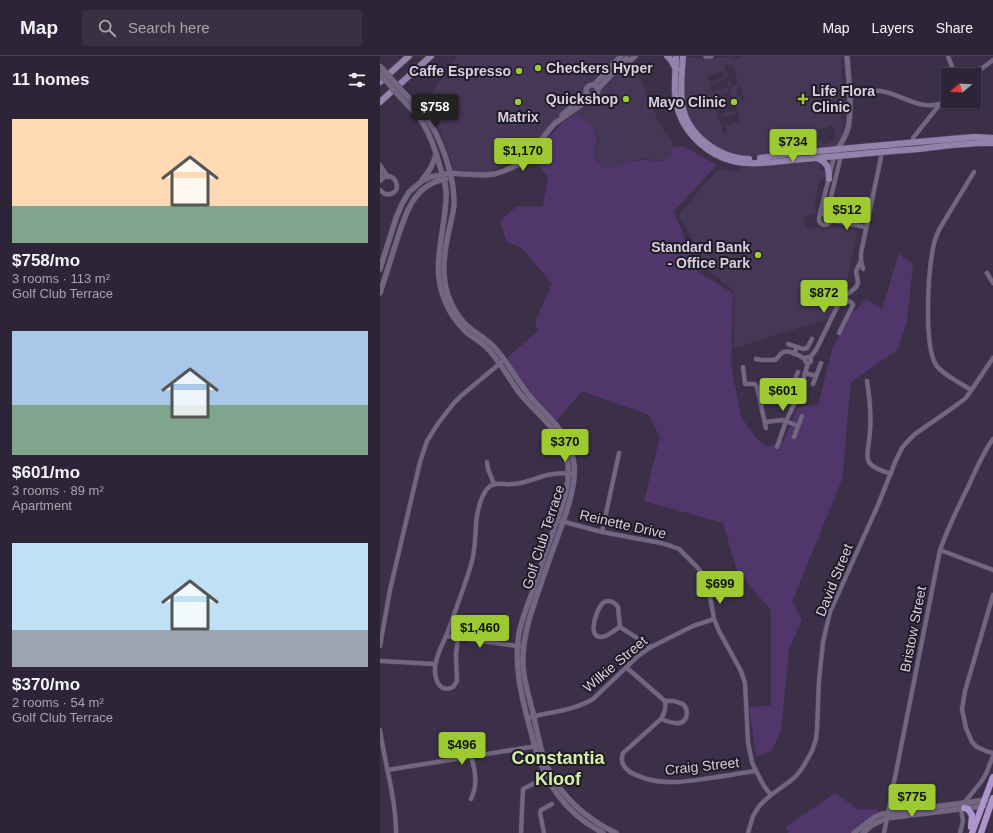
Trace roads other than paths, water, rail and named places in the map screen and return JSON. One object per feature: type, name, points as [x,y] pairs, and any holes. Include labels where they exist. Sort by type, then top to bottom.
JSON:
[{"type":"main road","points":[[380,82],[409,56]]},
{"type":"main road","points":[[380,102],[431,56]]},
{"type":"main road","points":[[667,56],[676,69]]},
{"type":"main road","points":[[676,56],[676,103],[685,127],[705,148],[733,161],[754,163],[964,144],[993,143]]},
{"type":"main road","points":[[683,56],[681,87],[684,113],[692,128],[702,139],[720,152],[736,157],[753,159],[840,147],[975,137],[993,138]]},
{"type":"main road","points":[[817,158],[822,160],[826,165],[829,179]]},
{"type":"main road","points":[[971,833],[993,777]]},
{"type":"main road","points":[[982,833],[992,802]]},
{"type":"main road","points":[[963,806],[968,809],[972,815],[971,833]]},
{"type":"main road","points":[[982,833],[993,814]]},
{"type":"street","points":[[624,57],[631,60],[634,56]]},
{"type":"street","points":[[706,56],[711,56]]},
{"type":"street","points":[[831,220],[827,213],[840,147],[849,121],[850,94],[847,56]]},
{"type":"street","points":[[948,56],[952,68]]},
{"type":"street","points":[[560,119],[564,113],[587,93],[586,90],[588,86],[592,84],[594,85],[624,57]]},
{"type":"street","points":[[422,180],[462,174],[495,174],[519,164],[533,150],[549,128],[597,95],[598,89],[624,57]]},
{"type":"street","points":[[981,69],[993,60]]},
{"type":"street","name":"Golf Club Terrace","points":[[380,66],[425,127],[433,143],[443,177],[446,198],[438,259],[438,271],[439,283],[451,314],[466,331],[487,347],[502,362],[526,392],[562,431],[570,448],[573,461],[571,474],[557,520],[522,621],[517,660],[519,680],[527,718],[534,747],[541,766],[561,799],[582,819],[603,833]]},
{"type":"street","name":"Golf Club Terrace","points":[[380,74],[403,96],[423,112],[435,131],[446,156],[451,175],[454,206],[448,235],[444,282],[455,310],[465,323],[492,345],[498,352],[502,362]]},
{"type":"street","points":[[594,85],[598,87],[598,89]]},
{"type":"street","points":[[850,94],[882,91],[923,105],[932,106],[939,104]]},
{"type":"street","points":[[587,93],[592,97]]},
{"type":"street","points":[[913,138],[939,104]]},
{"type":"street","points":[[380,269],[402,204],[409,192],[422,180],[431,168],[436,153]]},
{"type":"street","points":[[831,220],[826,225],[822,224],[819,220],[819,216],[832,167],[838,156]]},
{"type":"street","points":[[863,269],[861,253],[881,157]]},
{"type":"street","points":[[380,165],[388,177],[392,178],[396,182],[396,188],[393,193],[388,195],[381,192]]},
{"type":"street","points":[[380,169],[381,180],[388,177]]},
{"type":"street","points":[[971,390],[942,371],[934,361],[930,342],[928,285],[932,253],[936,237],[974,172]]},
{"type":"street","points":[[380,294],[409,206],[424,188],[443,177]]},
{"type":"street","points":[[820,214],[824,212],[827,213]]},
{"type":"street","points":[[443,224],[451,221],[444,214]]},
{"type":"street","points":[[831,220],[866,227]]},
{"type":"street","points":[[777,447],[786,421],[801,390],[808,360],[817,348],[843,297],[857,286],[858,282],[856,271],[861,261]]},
{"type":"street","points":[[987,273],[993,283]]},
{"type":"street","points":[[839,333],[853,305],[843,297]]},
{"type":"street","points":[[788,344],[806,349],[812,339]]},
{"type":"street","points":[[794,354],[797,347]]},
{"type":"street","points":[[756,359],[775,360],[784,352],[794,354],[808,360]]},
{"type":"street","name":"David Street","points":[[748,833],[753,816],[760,805],[771,794],[796,776],[812,751],[816,739],[819,680],[823,642],[830,612],[902,448],[920,430],[962,402],[993,358]]},
{"type":"street","points":[[380,646],[390,590],[420,462],[427,441],[439,422],[454,403],[502,362]]},
{"type":"street","points":[[813,384],[821,363]]},
{"type":"street","points":[[743,367],[746,384],[755,384],[757,387],[766,428]]},
{"type":"street","points":[[787,393],[798,372]]},
{"type":"street","points":[[805,372],[816,376]]},
{"type":"street","points":[[867,381],[870,416],[870,440],[867,455],[868,460],[872,466],[891,474]]},
{"type":"street","points":[[794,382],[802,384]]},
{"type":"street","points":[[794,437],[802,416]]},
{"type":"street","points":[[765,422],[780,420],[798,426]]},
{"type":"street","name":"Bristow Street","points":[[884,833],[940,550],[979,462],[993,439]]},
{"type":"street","points":[[602,532],[619,453]]},
{"type":"street","points":[[487,462],[488,470],[494,484]]},
{"type":"street","points":[[458,638],[456,654],[457,681],[453,687],[448,690],[441,688],[439,685],[436,676],[436,664],[438,654],[472,564],[478,512],[482,497],[487,488],[494,484],[519,484],[554,474],[571,474]]},
{"type":"street","name":"Golf Club Terrace","points":[[571,474],[571,494],[529,620],[524,647],[524,671],[527,691],[540,746],[552,776],[570,800],[584,814],[595,822],[616,833]]},
{"type":"street","name":"Reinette Drive","points":[[557,520],[619,536],[661,543],[679,549],[702,573],[709,591],[714,619],[741,671],[745,683],[748,742],[752,762],[764,786],[771,794]]},
{"type":"street","points":[[940,550],[993,570]]},
{"type":"street","points":[[993,595],[964,691],[962,708],[966,728],[972,742],[977,747],[993,753]]},
{"type":"street","points":[[612,601],[617,604],[620,627],[606,636],[597,636],[594,631],[595,622],[602,604],[612,601]]},
{"type":"street","name":"Wilkie Street","points":[[527,718],[585,704],[627,668],[638,656],[651,647],[693,626],[714,619]]},
{"type":"street","points":[[620,627],[651,647]]},
{"type":"street","points":[[446,636],[524,647]]},
{"type":"street","points":[[380,661],[436,664]]},
{"type":"street","points":[[627,668],[666,701],[683,704],[686,707],[687,712],[685,719],[682,722],[680,723],[661,719],[665,712],[666,701]]},
{"type":"street","name":"Craig Street","points":[[661,719],[623,753],[622,762],[624,766],[634,774],[659,782],[672,783],[756,771]]},
{"type":"street","points":[[380,730],[395,806],[396,833]]},
{"type":"street","points":[[387,770],[540,746]]},
{"type":"street","points":[[960,833],[963,821],[963,806],[982,782],[993,756]]},
{"type":"street","points":[[471,799],[476,781],[472,757]]},
{"type":"street","points":[[521,833],[523,789],[535,784]]},
{"type":"street","points":[[854,833],[875,817],[882,814],[887,815],[992,802]]},
{"type":"street","points":[[544,833],[540,813],[541,810],[552,804]]},
{"type":"street","points":[[862,833],[887,815]]},
{"type":"place","name":"Checkers Hyper","points":[[538,68]]},
{"type":"place","name":"Caffe Espresso","points":[[519,71]]},
{"type":"place","name":"Quickshop","points":[[626,99]]},
{"type":"place","name":"Life Flora Clinic","points":[[803,99]]},
{"type":"place","name":"Matrix","points":[[518,102]]},
{"type":"place","name":"Mayo Clinic","points":[[734,102]]},
{"type":"place","name":"Standard Bank - Office Park","points":[[758,255]]},
{"type":"district","name":"Constantia Kloof","points":[[558,768]]}]
